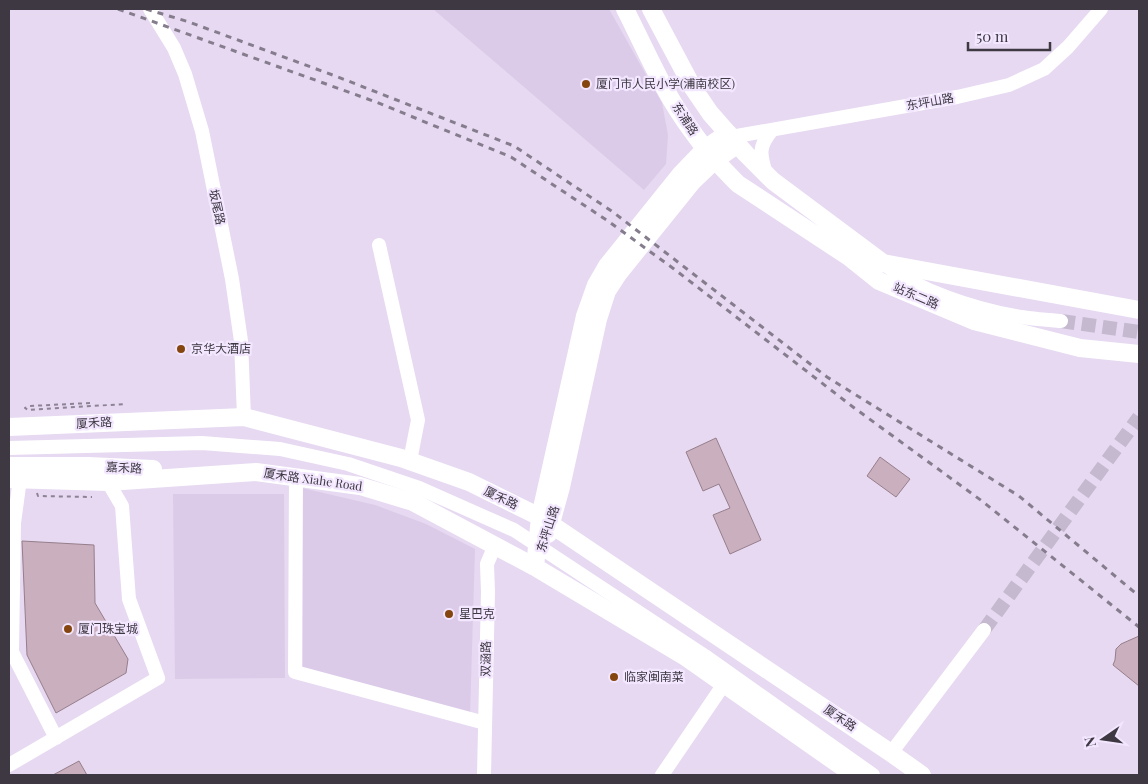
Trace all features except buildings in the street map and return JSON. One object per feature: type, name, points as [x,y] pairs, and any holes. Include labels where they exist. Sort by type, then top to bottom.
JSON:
[{"type":"main road","name":"东浦路","points":[[625,9],[669,94],[691,130],[715,159]]},
{"type":"main road","name":"东浦路","points":[[651,9],[693,88],[710,113],[732,138],[773,181],[882,262]]},
{"type":"main road","name":"东坪山路","points":[[535,567],[546,521],[590,298],[608,266],[681,174],[715,159],[732,138]]},
{"type":"main road","name":"站东二路","points":[[715,159],[738,184],[849,257],[879,281],[974,321],[1080,348],[1139,354]]},
{"type":"main road","points":[[882,262],[1139,310]]},
{"type":"main road","name":"厦禾路","points":[[9,427],[244,417],[410,461],[469,482],[546,521],[922,775]]},
{"type":"main road","name":"嘉禾路","points":[[12,475],[88,466],[239,473]]},
{"type":"main road","name":"厦禾路 Xiahe Road","points":[[239,473],[256,472],[360,486],[414,502],[495,545]]},
{"type":"main road","points":[[12,475],[108,482],[239,473]]},
{"type":"main road","points":[[495,545],[684,656],[854,775]]},
{"type":"street","name":"坂尾路","points":[[150,9],[174,48],[185,74],[202,131],[236,305],[241,340],[244,417]]},
{"type":"street","name":"东坪山路","points":[[732,138],[957,97],[1010,85],[1044,69],[1068,46],[1100,9]]},
{"type":"street","points":[[766,174],[761,153],[762,144],[772,130]]},
{"type":"street","points":[[379,245],[418,420],[410,461]]},
{"type":"street","points":[[882,262],[901,277],[960,302],[1015,316],[1061,321]]},
{"type":"street","points":[[9,448],[202,443],[280,449],[348,464],[419,488],[514,530],[705,656],[872,775]]},
{"type":"street","points":[[12,475],[14,523],[12,652],[56,738]]},
{"type":"street","points":[[296,477],[295,672],[485,723]]},
{"type":"street","points":[[9,765],[158,678],[129,599],[122,506],[108,482]]},
{"type":"street","name":"双涵路","points":[[484,775],[488,592],[486,564],[495,545]]},
{"type":"street","points":[[891,753],[984,630]]},
{"type":"street","points":[[662,775],[724,684]]},
{"type":"path","points":[[90,405],[28,410],[25,408],[30,406],[125,404]]},
{"type":"shaded area","name":"厦门市人民小学(浦南校区)","points":[[433,9],[609,9],[662,103],[668,135],[666,164],[644,190]]},
{"type":"shaded area","points":[[302,488],[375,505],[426,524],[475,549],[470,716],[303,669]]},
{"type":"shaded area","points":[[173,494],[284,494],[285,678],[175,679]]},
{"type":"tunnel","points":[[1061,321],[1139,332]]},
{"type":"tunnel","points":[[984,630],[1139,417]]},
{"type":"railway","points":[[118,9],[376,102],[511,157],[608,221],[674,269],[853,407],[982,501],[1139,627]]},
{"type":"railway","points":[[146,9],[189,22],[338,77],[514,146],[613,212],[827,377],[1019,496],[1139,596]]},
{"type":"place","name":"厦门市人民小学(浦南校区)","points":[[586,84]]},
{"type":"place","name":"京华大酒店","points":[[181,349]]},
{"type":"place","name":"星巴克","points":[[449,614]]},
{"type":"place","name":"厦门珠宝城","points":[[68,629]]},
{"type":"place","name":"临家闽南菜","points":[[614,677]]}]
